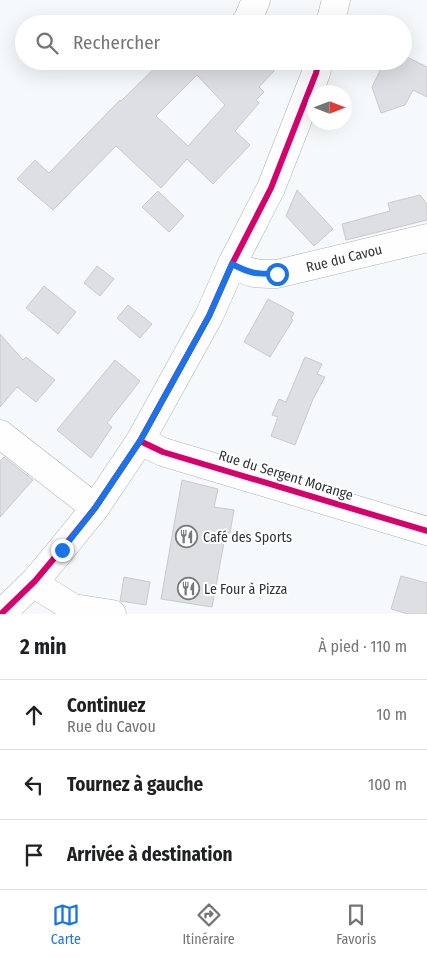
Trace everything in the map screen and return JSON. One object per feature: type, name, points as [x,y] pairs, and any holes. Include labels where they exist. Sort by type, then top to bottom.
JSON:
[{"type":"main road","points":[[332,15],[336,0]]},
{"type":"main road","points":[[1,614],[62,550],[95,508],[140,441],[209,316],[232,264],[271,188],[310,70]]},
{"type":"main road","name":"Rue du Cavou","points":[[232,264],[254,274],[277,274],[427,238]]},
{"type":"main road","points":[[0,434],[95,508]]},
{"type":"main road","name":"Rue du Sergent Morange","points":[[140,441],[163,452],[427,531]]},
{"type":"main road","points":[[34,581],[44,590],[73,608],[112,614]]},
{"type":"building","points":[[412,60],[427,67],[427,97],[413,90],[405,105],[381,113],[372,87],[380,70],[412,70]]},
{"type":"building","points":[[153,70],[274,71],[259,87],[264,92],[256,100],[259,103],[235,131],[250,145],[213,184],[187,159],[161,188],[116,146],[53,210],[17,179],[35,160],[49,173],[120,100]],"holes":[[[197,75],[225,105],[188,146],[156,116]]]},
{"type":"building","points":[[297,190],[333,229],[314,246],[286,216]]},
{"type":"building","points":[[158,191],[184,216],[169,232],[142,207]]},
{"type":"building","points":[[420,195],[427,204],[427,220],[346,240],[342,224],[390,211],[388,203]]},
{"type":"building","points":[[97,266],[114,279],[100,296],[84,283]]},
{"type":"building","points":[[44,286],[76,312],[58,334],[26,308]]},
{"type":"building","points":[[268,299],[294,313],[291,318],[293,320],[270,357],[244,342]]},
{"type":"building","points":[[128,305],[152,324],[140,338],[117,318]]},
{"type":"building","points":[[0,334],[23,360],[26,357],[55,380],[36,402],[17,387],[0,407]]},
{"type":"building","points":[[305,357],[322,364],[317,374],[325,377],[313,399],[295,445],[271,436],[278,417],[272,415],[279,399],[286,402]]},
{"type":"building","points":[[115,360],[140,381],[107,423],[112,427],[91,458],[57,430]]},
{"type":"building","points":[[4,457],[33,480],[0,517],[0,461]]},
{"type":"building","points":[[182,480],[218,489],[214,507],[234,510],[230,533],[226,532],[212,607],[161,599]]},
{"type":"building","points":[[401,576],[427,583],[427,614],[408,614],[391,609]]},
{"type":"building","points":[[124,577],[150,582],[146,605],[120,601]]},
{"type":"cycle path","points":[[1,614],[35,581],[95,508],[140,441],[209,316],[232,264],[271,188],[317,70]]},
{"type":"cycle path","points":[[140,441],[163,452],[427,531]]},
{"type":"place","name":"Café des Sports","points":[[187,537]]},
{"type":"place","name":"Le Four à Pizza","points":[[188,589]]},
{"type":"route","points":[[62,550],[95,508],[140,441],[209,316],[232,264],[254,274],[277,274]]}]
